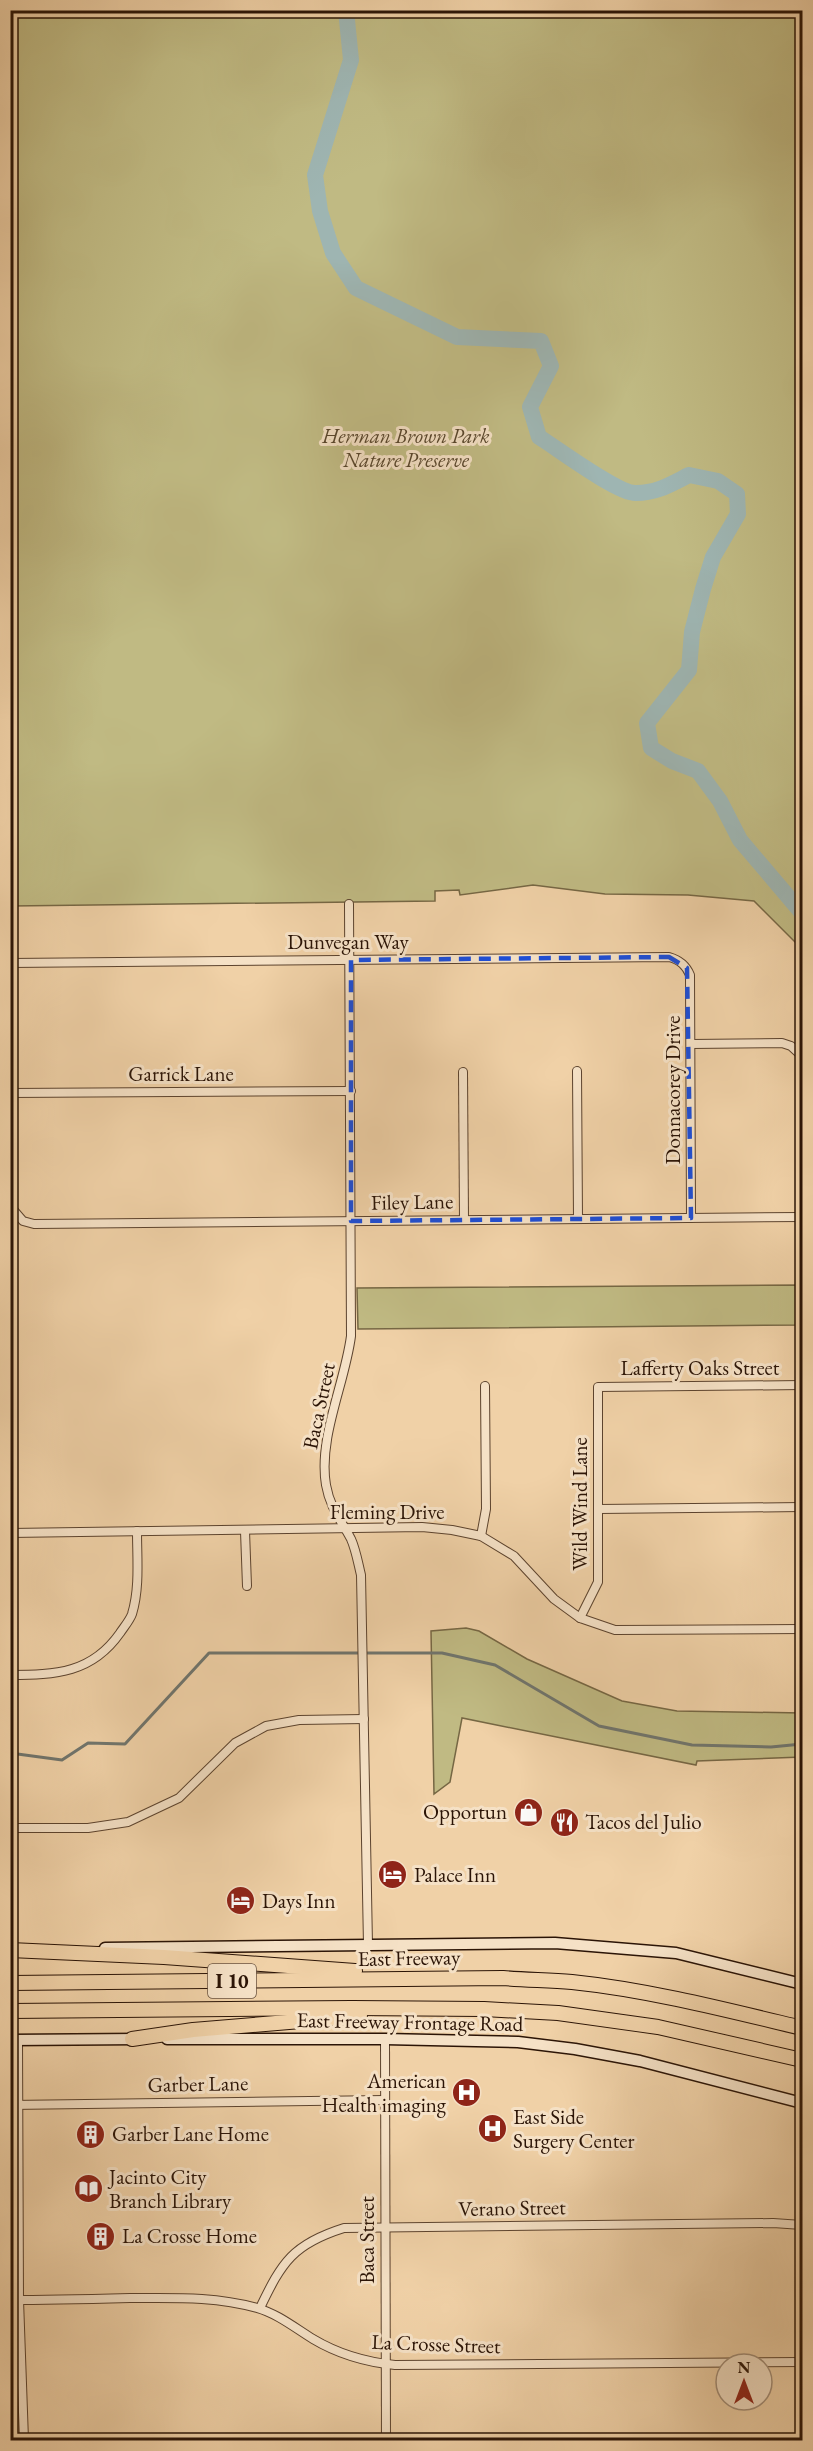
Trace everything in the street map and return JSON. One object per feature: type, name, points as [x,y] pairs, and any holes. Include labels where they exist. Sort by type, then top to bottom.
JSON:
[{"type":"highway","points":[[10,1950],[164,1957],[453,1978]]},
{"type":"highway","name":"East Freeway","points":[[10,1983],[453,1978],[573,1982],[690,2002],[802,2028]]},
{"type":"highway","points":[[132,2039],[193,2030],[442,2010]]},
{"type":"highway","name":"I 10","points":[[10,2011],[442,2010],[558,2013],[691,2033],[802,2060]]},
{"type":"main road","points":[[10,1950],[555,1943],[676,1953],[802,1983]]},
{"type":"main road","name":"East Freeway Frontage Road","points":[[14,2040],[385,2039],[518,2042],[575,2049],[640,2061],[802,2103]]},
{"type":"street","name":"Baca Street","points":[[349,904],[351,1336],[325,1461],[326,1486],[330,1500],[337,1519],[351,1540],[361,1575],[368,1945]]},
{"type":"street","name":"Dunvegan Way","points":[[10,963],[669,957],[684,964]]},
{"type":"street","name":"Donnacorey Drive","points":[[684,964],[690,975],[692,1218]]},
{"type":"street","points":[[691,1044],[782,1043],[791,1046],[802,1056]]},
{"type":"street","points":[[577,1071],[578,1219]]},
{"type":"street","points":[[463,1072],[464,1220]]},
{"type":"street","name":"Garrick Lane","points":[[10,1093],[351,1091]]},
{"type":"street","name":"Filey Lane","points":[[10,1206],[23,1221],[34,1224],[802,1217]]},
{"type":"street","name":"Lafferty Oaks Street","points":[[598,1387],[802,1385]]},
{"type":"street","points":[[481,1536],[486,1509],[485,1386]]},
{"type":"street","name":"Wild Wind Lane","points":[[580,1618],[598,1582],[598,1387]]},
{"type":"street","points":[[599,1509],[802,1507]]},
{"type":"street","name":"Fleming Drive","points":[[10,1533],[422,1527],[452,1530],[481,1536],[514,1556],[554,1599],[580,1618],[615,1630],[802,1629]]},
{"type":"street","points":[[10,1676],[43,1675],[83,1667],[111,1646],[132,1615],[138,1576],[137,1531]]},
{"type":"street","points":[[245,1531],[247,1586]]},
{"type":"street","points":[[10,1828],[88,1828],[128,1822],[179,1798],[236,1743],[266,1726],[299,1720],[364,1719]]},
{"type":"street","name":"Baca Street","points":[[385,2039],[386,2440]]},
{"type":"street","points":[[14,2040],[15,2300],[24,2440]]},
{"type":"street","name":"Garber Lane","points":[[15,2105],[385,2100]]},
{"type":"street","name":"Verano Street","points":[[260,2308],[273,2279],[295,2251],[319,2236],[344,2228],[773,2223],[802,2225]]},
{"type":"street","name":"La Crosse Street","points":[[15,2300],[192,2297],[228,2301],[260,2308],[287,2321],[335,2351],[370,2362],[386,2364],[802,2362]]},
{"type":"highlighted area","points":[[669,957],[687,968],[691,1218],[351,1221],[351,960]]},
{"type":"green space","name":"Herman Brown Park Nature Preserve","points":[[10,11],[802,11],[802,949],[754,901],[688,895],[605,894],[533,885],[460,895],[459,890],[435,891],[435,901],[11,906]]},
{"type":"green space","points":[[802,1285],[802,1325],[358,1329],[357,1288]]},
{"type":"green space","points":[[466,1628],[479,1631],[527,1659],[622,1701],[677,1711],[802,1713],[802,1757],[697,1761],[696,1765],[462,1718],[450,1782],[434,1794],[431,1631]]},
{"type":"waterway","points":[[346,10],[351,60],[315,175],[320,211],[333,253],[356,288],[457,337],[541,341],[551,366],[530,407],[539,437],[616,486],[627,491],[644,493],[664,487],[689,475],[718,481],[737,494],[738,514],[713,557],[703,589],[692,632],[689,670],[647,723],[651,748],[672,761],[698,771],[720,801],[740,840],[802,913]]},
{"type":"waterway","points":[[10,1753],[62,1760],[88,1743],[125,1744],[209,1653],[442,1653],[495,1665],[599,1726],[692,1745],[771,1747],[802,1744]]},
{"type":"place","name":"Opportun","points":[[528,1812]]},
{"type":"place","name":"Tacos del Julio","points":[[564,1822]]},
{"type":"place","name":"Palace Inn","points":[[393,1875]]},
{"type":"place","name":"Days Inn","points":[[241,1901]]},
{"type":"place","name":"American Health imaging","points":[[467,2093]]},
{"type":"place","name":"East Side Surgery Center","points":[[492,2129]]},
{"type":"place","name":"Garber Lane Home","points":[[91,2134]]},
{"type":"place","name":"Jacinto City Branch Library","points":[[88,2189]]},
{"type":"place","name":"La Crosse Home","points":[[101,2236]]}]
